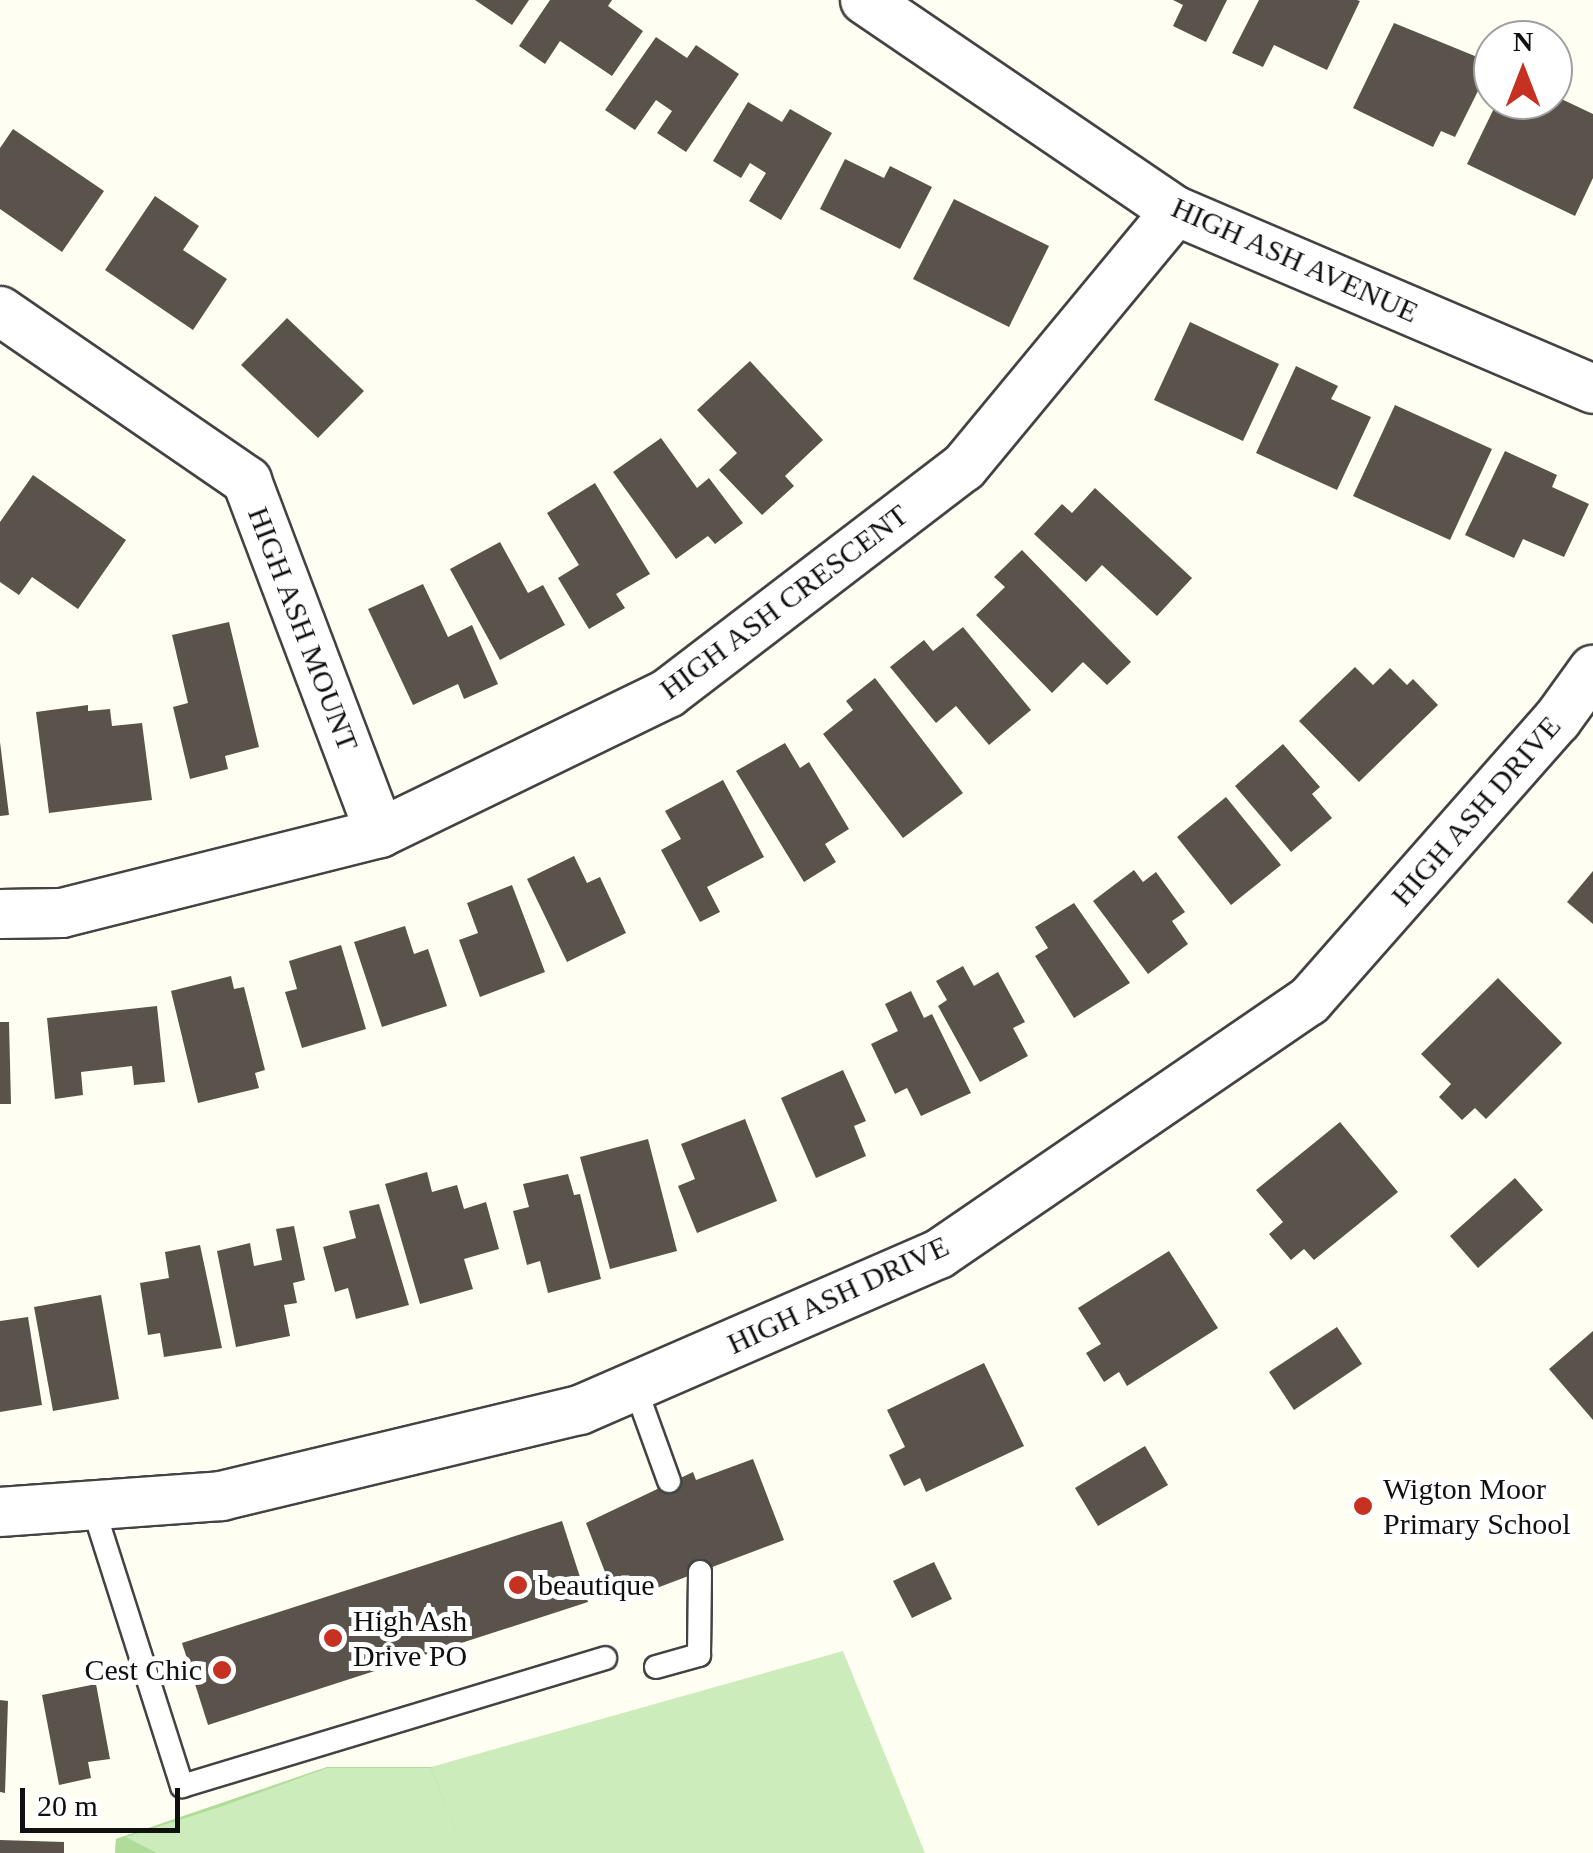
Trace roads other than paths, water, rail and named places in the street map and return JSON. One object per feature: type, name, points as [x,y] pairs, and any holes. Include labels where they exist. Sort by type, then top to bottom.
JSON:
[{"type":"street","name":"HIGH ASH AVENUE","points":[[865,0],[1176,211],[1593,390]]},
{"type":"street","name":"HIGH ASH CRESCENT","points":[[0,914],[62,914],[380,833],[668,694],[964,467],[1176,211]]},
{"type":"street","name":"HIGH ASH MOUNT","points":[[0,312],[247,480],[380,833]]},
{"type":"street","name":"HIGH ASH DRIVE","points":[[0,1512],[222,1496],[580,1410],[940,1254],[1308,1001],[1557,720],[1593,670]]},
{"type":"lane","points":[[636,1386],[669,1482]]},
{"type":"lane","points":[[93,1507],[182,1786],[605,1658]]},
{"type":"lane","points":[[656,1668],[700,1655],[700,1572]]},
{"type":"place","name":"Wigton Moor Primary School","points":[[1363,1506]]},
{"type":"place","name":"beautique","points":[[518,1585]]},
{"type":"place","name":"High Ash Drive PO","points":[[333,1638]]},
{"type":"place","name":"Cest Chic","points":[[222,1670]]}]
